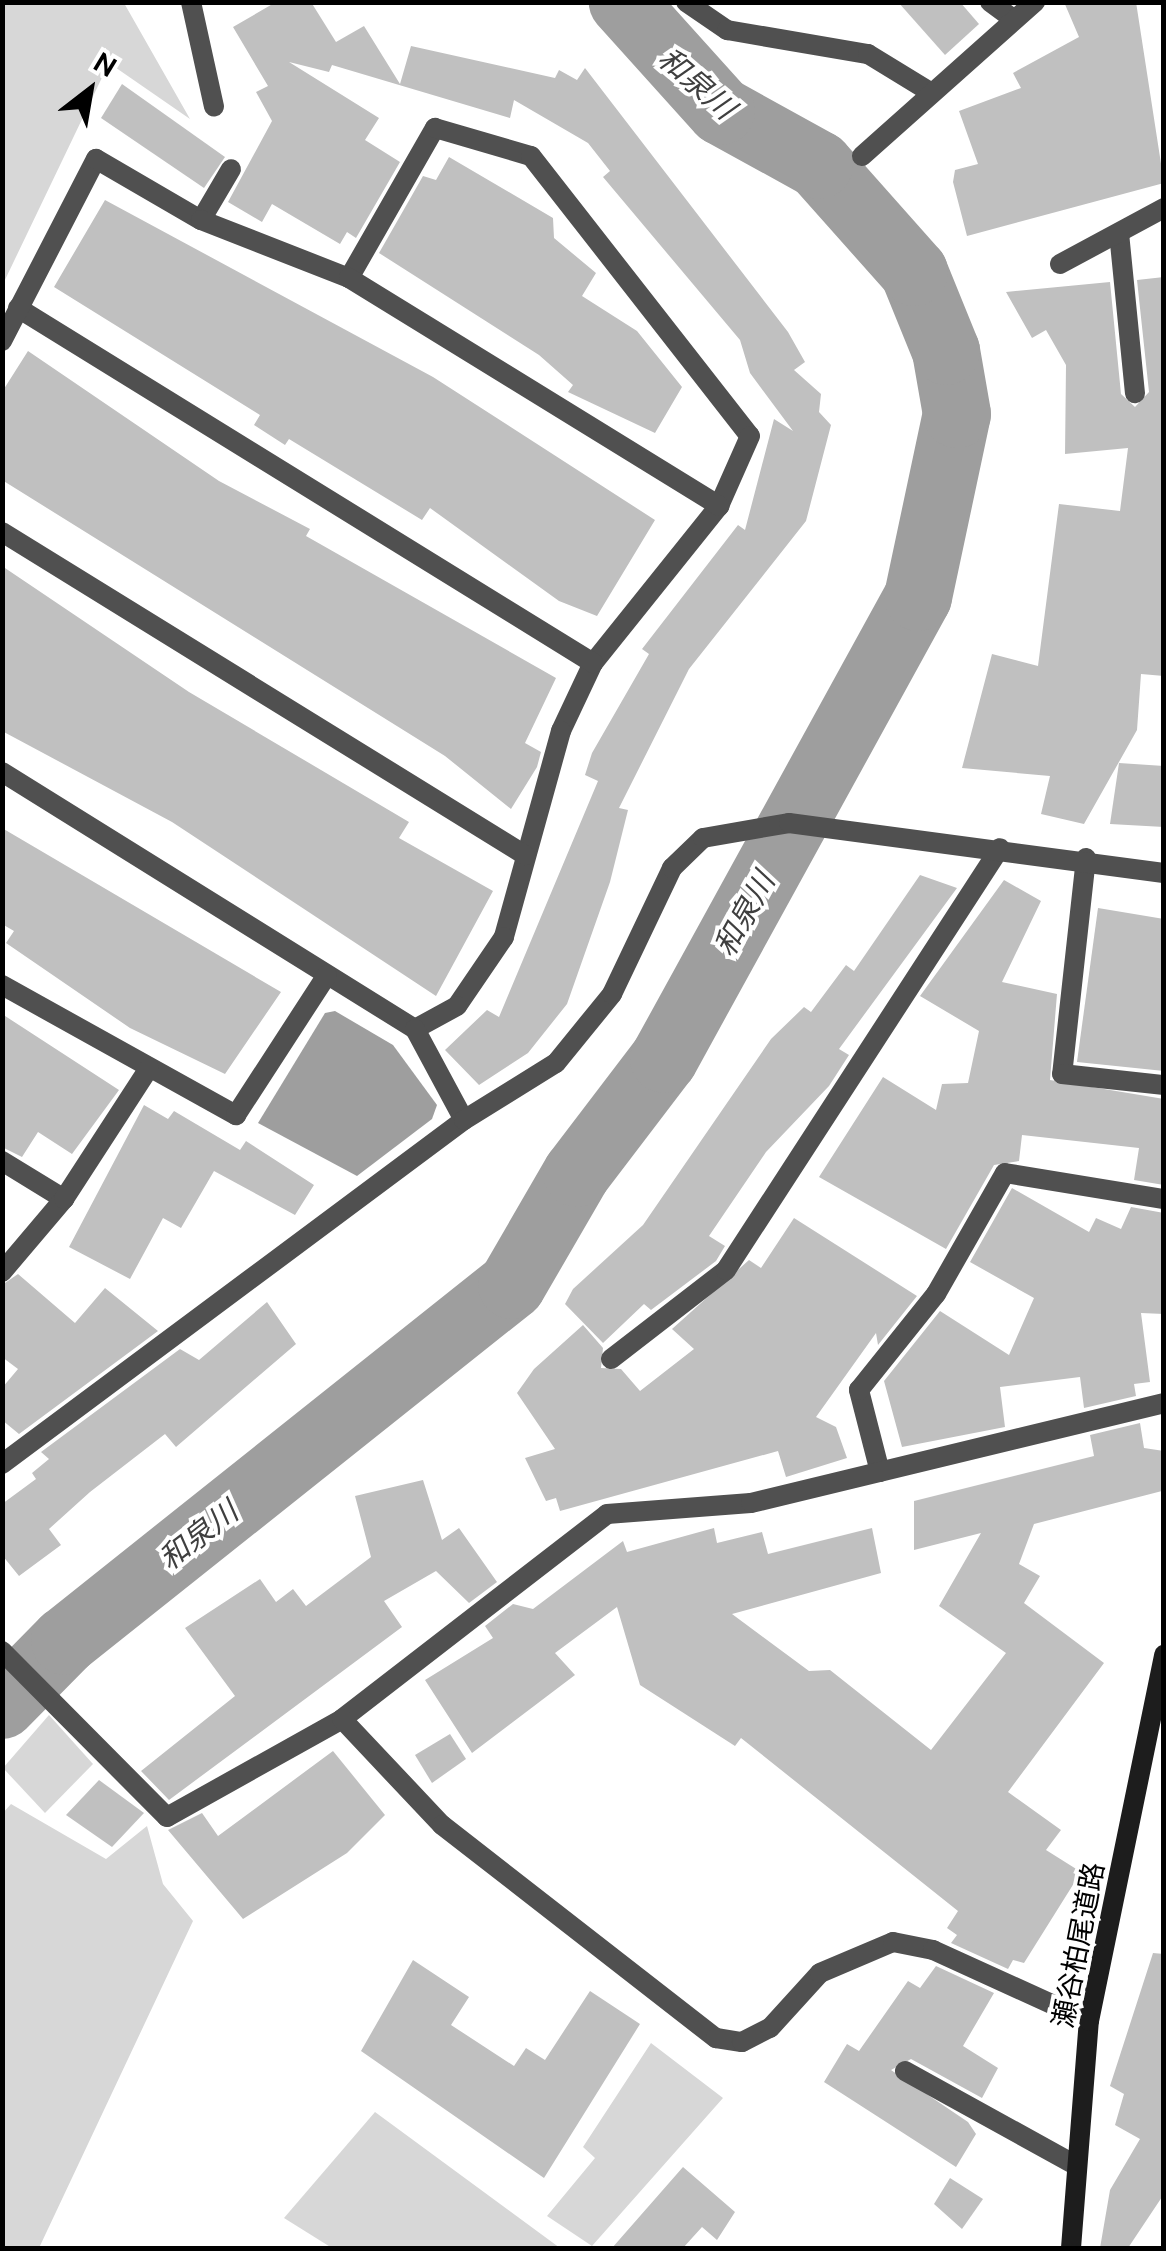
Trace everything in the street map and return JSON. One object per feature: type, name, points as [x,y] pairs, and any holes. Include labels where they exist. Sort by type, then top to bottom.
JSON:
[{"type":"main road","name":"瀬谷柏尾道路","points":[[1071,2248],[1089,2020],[1164,1655]]},
{"type":"street","points":[[191,2],[214,107]]},
{"type":"street","points":[[686,2],[727,30],[868,54],[927,90]]},
{"type":"street","points":[[990,2],[1013,19]]},
{"type":"street","points":[[862,156],[927,90],[1036,2]]},
{"type":"street","points":[[349,278],[435,128],[531,156],[750,436],[718,506],[593,663],[526,855],[504,937],[457,1006],[416,1029]]},
{"type":"street","points":[[2,341],[96,160],[201,220],[349,278],[718,506]]},
{"type":"street","points":[[201,220],[232,169]]},
{"type":"street","points":[[1060,264],[1164,208]]},
{"type":"street","points":[[1119,233],[1134,393]]},
{"type":"street","points":[[18,308],[593,663]]},
{"type":"street","points":[[2,532],[526,855]]},
{"type":"street","points":[[2,772],[416,1029],[464,1120]]},
{"type":"street","points":[[2,1464],[464,1120],[556,1064],[612,994],[672,868],[727,829],[789,824],[864,837],[1086,858],[1164,872]]},
{"type":"street","points":[[611,1359],[726,1270],[1000,848]]},
{"type":"street","points":[[1086,858],[1062,1074],[1164,1085]]},
{"type":"street","points":[[2,985],[236,1116],[328,975]]},
{"type":"street","points":[[2,1272],[64,1199],[149,1068]]},
{"type":"street","points":[[2,1161],[64,1199]]},
{"type":"street","points":[[880,1472],[859,1390],[936,1294],[1005,1174],[1164,1199]]},
{"type":"street","points":[[2,1651],[167,1817],[342,1719],[607,1514],[751,1503],[1164,1402]]},
{"type":"street","points":[[342,1719],[442,1825],[716,2038],[742,2042],[770,2028],[820,1973],[893,1942],[933,1950],[1089,2020]]},
{"type":"street","points":[[905,2071],[1076,2165]]},
{"type":"shaded area","points":[[3,2],[124,3],[190,119],[109,63],[3,284]]},
{"type":"shaded area","points":[[335,1011],[393,1045],[437,1105],[432,1119],[357,1176],[258,1123],[325,1013]]},
{"type":"shaded area","points":[[49,1715],[93,1764],[45,1813],[3,1768]]},
{"type":"shaded area","points":[[11,1804],[106,1859],[147,1826],[163,1884],[193,1921],[39,2248],[3,2248],[2,1814]]},
{"type":"shaded area","points":[[651,2043],[723,2098],[592,2246],[547,2216],[595,2158],[583,2147]]},
{"type":"shaded area","points":[[375,2112],[560,2248],[332,2248],[284,2218]]},
{"type":"building","points":[[276,2],[311,2],[336,42],[364,26],[400,84],[411,46],[555,78],[559,70],[577,80],[585,68],[788,332],[805,362],[794,370],[821,394],[819,412],[831,425],[806,521],[689,669],[619,808],[628,810],[610,882],[567,1004],[528,1053],[479,1085],[445,1050],[487,1010],[499,1017],[598,781],[585,775],[592,753],[649,654],[642,649],[738,525],[745,530],[774,419],[793,431],[750,373],[740,340],[603,177],[610,171],[588,143],[514,100],[510,118],[332,65],[329,72],[289,62],[379,118],[365,140],[400,162],[356,238],[347,232],[340,244],[272,204],[262,222],[228,202],[272,121],[256,92],[268,86],[233,27]]},
{"type":"building","points":[[898,2],[960,2],[979,24],[945,55]]},
{"type":"building","points":[[1064,2],[1136,2],[1164,183],[967,236],[953,182],[955,170],[978,164],[959,111],[1021,88],[1013,73],[1079,37]]},
{"type":"building","points":[[122,84],[225,157],[204,188],[101,118]]},
{"type":"building","points":[[449,157],[553,218],[554,238],[596,273],[582,296],[637,331],[682,387],[655,433],[568,392],[573,385],[539,355],[379,253],[423,176],[436,180]]},
{"type":"building","points":[[105,200],[433,377],[655,520],[597,616],[559,601],[430,508],[422,520],[289,439],[285,445],[254,425],[260,415],[54,287]]},
{"type":"building","points":[[1164,277],[1164,676],[1141,674],[1137,730],[1084,824],[1041,814],[1050,776],[962,768],[992,654],[1038,666],[1059,504],[1120,511],[1128,448],[1065,454],[1066,365],[1046,330],[1032,338],[1006,292],[1110,282],[1121,394],[1135,407],[1149,392],[1137,280]]},
{"type":"building","points":[[28,351],[219,481],[310,529],[306,536],[556,678],[525,743],[541,752],[537,767],[511,809],[445,756],[2,480],[2,392]]},
{"type":"building","points":[[2,566],[189,692],[409,822],[399,838],[493,891],[436,996],[172,822],[2,731]]},
{"type":"building","points":[[1119,763],[1164,766],[1164,827],[1110,824]]},
{"type":"building","points":[[2,828],[281,992],[225,1074],[130,1028],[6,943],[14,931],[2,924]]},
{"type":"building","points":[[920,875],[957,888],[839,1049],[849,1055],[829,1086],[766,1152],[709,1236],[725,1246],[716,1261],[651,1310],[644,1304],[603,1343],[565,1304],[573,1289],[643,1225],[771,1039],[804,1007],[811,1012],[846,965],[854,971]]},
{"type":"building","points":[[1004,880],[1041,901],[1002,982],[1057,994],[1050,1080],[1164,1099],[1164,1185],[1134,1180],[1139,1148],[1022,1135],[1019,1161],[994,1165],[946,1249],[819,1177],[883,1077],[936,1110],[942,1084],[968,1083],[979,1031],[920,996]]},
{"type":"building","points":[[1098,908],[1164,919],[1164,1071],[1077,1062]]},
{"type":"building","points":[[2,1014],[119,1090],[72,1154],[38,1132],[22,1157],[2,1147]]},
{"type":"building","points":[[144,1105],[168,1119],[174,1111],[240,1150],[246,1141],[314,1185],[295,1215],[214,1171],[181,1228],[163,1218],[130,1279],[69,1247]]},
{"type":"building","points":[[1012,1188],[1089,1232],[1096,1218],[1121,1229],[1131,1207],[1164,1213],[1164,1314],[1141,1313],[1150,1382],[1134,1384],[1136,1396],[1084,1408],[1080,1377],[1000,1387],[1005,1427],[902,1447],[884,1381],[940,1311],[1009,1355],[1034,1298],[970,1262]]},
{"type":"building","points":[[794,1218],[917,1296],[878,1345],[876,1333],[816,1417],[836,1427],[847,1458],[786,1477],[778,1451],[560,1511],[556,1498],[546,1501],[525,1458],[555,1449],[517,1393],[534,1369],[583,1325],[603,1348],[601,1368],[621,1369],[640,1391],[694,1349],[672,1329],[749,1260],[761,1268]]},
{"type":"building","points":[[18,1274],[75,1323],[105,1288],[158,1331],[19,1434],[2,1420],[2,1388],[18,1369],[2,1357],[2,1285]]},
{"type":"building","points":[[267,1302],[296,1344],[176,1447],[165,1434],[90,1492],[49,1529],[61,1545],[19,1576],[2,1555],[2,1504],[36,1479],[32,1473],[49,1459],[41,1452],[180,1349],[199,1360]]},
{"type":"building","points":[[1140,1423],[1144,1448],[1164,1451],[1162,1491],[1034,1524],[1019,1564],[1040,1576],[1024,1603],[1104,1663],[1008,1792],[1061,1830],[1046,1850],[1081,1872],[1024,1963],[1013,1960],[1008,1969],[951,1943],[957,1935],[947,1928],[958,1911],[741,1738],[735,1746],[640,1685],[617,1607],[555,1653],[575,1675],[472,1753],[425,1680],[493,1638],[485,1626],[513,1604],[533,1609],[623,1541],[627,1552],[714,1528],[717,1543],[762,1532],[768,1554],[872,1528],[881,1573],[732,1614],[809,1671],[830,1670],[931,1750],[1006,1653],[939,1606],[981,1533],[914,1550],[914,1501],[1094,1456],[1090,1435]]},
{"type":"building","points":[[423,1480],[442,1540],[459,1528],[497,1582],[469,1603],[436,1571],[384,1601],[402,1627],[169,1800],[141,1771],[235,1696],[185,1628],[260,1579],[276,1602],[293,1589],[306,1606],[371,1557],[355,1496]]},
{"type":"building","points":[[450,1734],[466,1759],[432,1783],[415,1755]]},
{"type":"building","points":[[333,1751],[385,1815],[347,1853],[243,1919],[168,1830],[202,1813],[218,1836]]},
{"type":"building","points":[[99,1780],[144,1813],[112,1847],[66,1815]]},
{"type":"building","points":[[1153,1953],[1164,1954],[1164,2194],[1128,2248],[1100,2248],[1110,2190],[1140,2139],[1115,2125],[1124,2094],[1110,2086]]},
{"type":"building","points":[[413,1960],[469,1997],[451,2025],[514,2066],[526,2048],[545,2060],[590,1991],[640,2024],[544,2178],[361,2051]]},
{"type":"building","points":[[936,1966],[994,1993],[963,2046],[998,2068],[982,2098],[911,2059],[891,2070],[968,2122],[976,2134],[956,2167],[824,2082],[847,2044],[859,2051],[908,1981],[920,1988]]},
{"type":"building","points":[[683,2167],[735,2212],[717,2240],[702,2227],[683,2248],[612,2248]]},
{"type":"building","points":[[950,2178],[983,2199],[962,2229],[934,2204]]},
{"type":"waterway","name":"和泉川","points":[[2,1705],[65,1641],[512,1285],[577,1173],[664,1059],[918,597],[957,414],[946,351],[914,272],[819,165],[721,111],[623,2]]}]
